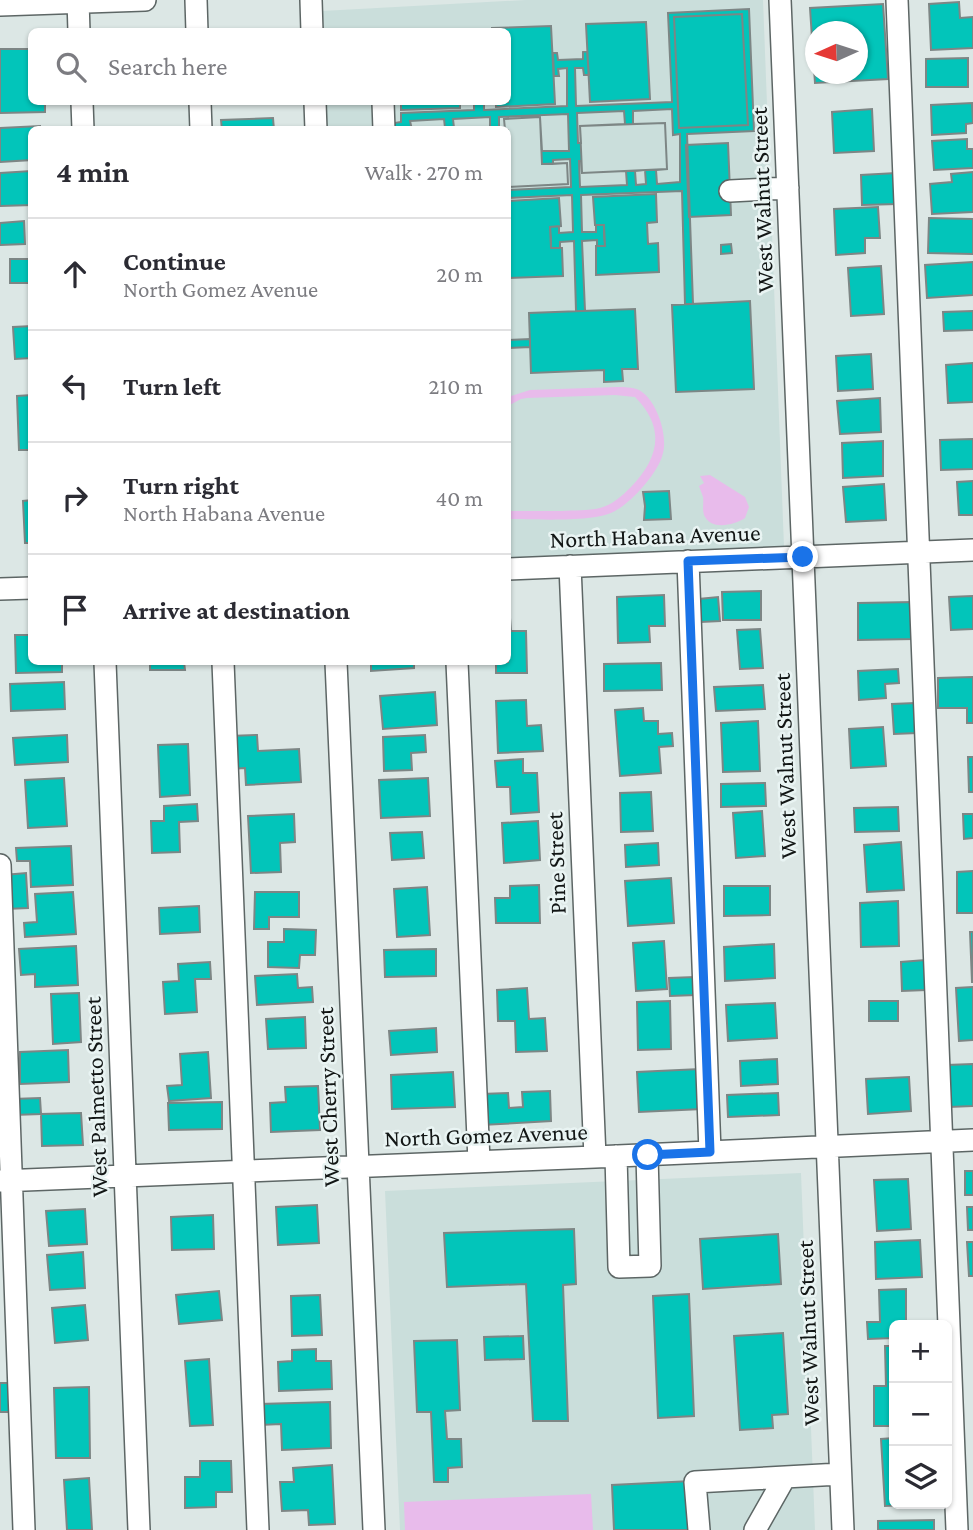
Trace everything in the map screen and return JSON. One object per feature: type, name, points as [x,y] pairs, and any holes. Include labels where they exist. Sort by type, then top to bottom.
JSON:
[{"type":"street","points":[[0,5],[145,0]]},
{"type":"street","points":[[196,0],[197,28]]},
{"type":"street","points":[[311,0],[312,28]]},
{"type":"street","name":"West Walnut Street","points":[[780,0],[842,1530]]},
{"type":"street","points":[[897,0],[957,1530]]},
{"type":"street","points":[[78,1],[79,28]]},
{"type":"street","points":[[82,105],[83,126]]},
{"type":"street","points":[[200,105],[201,126]]},
{"type":"street","points":[[315,105],[316,126]]},
{"type":"street","points":[[383,105],[384,126]]},
{"type":"street","points":[[730,191],[788,188]]},
{"type":"street","name":"North Habana Avenue","points":[[511,569],[973,550]]},
{"type":"street","points":[[688,561],[710,1152]]},
{"type":"street","name":"Pine Street","points":[[570,566],[605,1157],[619,1267],[650,1266],[648,1155]]},
{"type":"street","points":[[0,589],[28,588]]},
{"type":"street","name":"West Palmetto Street","points":[[104,665],[139,1530]]},
{"type":"street","points":[[223,665],[258,1530]]},
{"type":"street","name":"West Cherry Street","points":[[336,665],[374,1530]]},
{"type":"street","points":[[457,665],[479,1161]]},
{"type":"street","points":[[0,865],[5,1180],[24,1530]]},
{"type":"street","name":"North Gomez Avenue","points":[[5,1180],[973,1140]]},
{"type":"street","points":[[699,1530],[695,1482],[840,1474]]},
{"type":"street","points":[[755,1530],[785,1477]]},
{"type":"shaded area","points":[[526,0],[763,0],[784,547],[511,559],[511,126],[327,126],[326,105],[511,105],[511,28],[323,28],[322,11]]},
{"type":"shaded area","points":[[617,387],[634,388],[645,395],[659,418],[664,445],[660,461],[644,486],[622,507],[605,515],[563,520],[511,519],[511,511],[586,510],[609,505],[624,494],[640,476],[653,454],[655,443],[651,420],[635,397],[615,395],[527,398],[511,404],[511,396],[530,390]]},
{"type":"shaded area","points":[[710,475],[745,497],[749,507],[745,518],[723,525],[707,520],[703,513],[703,497],[699,486],[704,483],[700,476]]},
{"type":"shaded area","points":[[801,1173],[815,1530],[400,1530],[385,1191]]},
{"type":"shaded area","points":[[591,1494],[593,1530],[405,1530],[404,1502]]},
{"type":"building","points":[[959,2],[960,18],[973,17],[973,48],[931,50],[929,4]]},
{"type":"building","points":[[883,4],[888,79],[868,80],[868,21],[811,21],[810,8]]},
{"type":"building","points":[[749,9],[754,131],[687,134],[693,304],[685,304],[682,191],[581,195],[582,232],[596,232],[596,225],[604,225],[605,246],[597,246],[597,240],[582,241],[585,311],[576,311],[574,241],[560,242],[560,248],[551,248],[550,227],[559,226],[559,233],[573,232],[572,195],[511,198],[511,190],[571,187],[570,159],[553,160],[553,164],[567,163],[568,184],[511,187],[511,126],[505,126],[504,119],[540,117],[542,151],[569,151],[568,114],[499,117],[499,126],[490,126],[490,117],[453,119],[454,126],[445,126],[444,119],[410,121],[411,126],[394,126],[394,123],[401,122],[401,113],[474,110],[474,105],[484,105],[484,110],[567,106],[567,68],[558,69],[559,76],[554,76],[553,53],[557,53],[558,60],[583,59],[583,52],[587,51],[589,75],[584,75],[583,68],[575,68],[576,106],[672,102],[668,13]],"holes":[[[742,14],[748,125],[679,128],[674,17]],[[672,109],[673,135],[680,134],[680,182],[657,184],[656,170],[667,169],[665,123],[633,124],[633,111]],[[624,111],[625,124],[580,126],[581,143],[578,143],[577,113]],[[579,161],[582,173],[626,171],[627,185],[580,187]],[[645,170],[646,184],[636,185],[635,171]]]},
{"type":"building","points":[[742,14],[748,125],[679,128],[674,17]]},
{"type":"building","points":[[646,22],[650,99],[590,102],[586,24]]},
{"type":"building","points":[[551,26],[555,104],[496,107],[511,105],[511,28],[492,28]]},
{"type":"building","points":[[0,49],[28,49],[28,105],[45,105],[45,112],[0,113]]},
{"type":"building","points":[[968,58],[968,87],[926,87],[926,59]]},
{"type":"building","points":[[972,103],[973,123],[966,124],[966,133],[932,135],[931,105]]},
{"type":"building","points":[[401,105],[460,105],[460,108],[401,110]]},
{"type":"building","points":[[872,109],[874,151],[834,153],[832,112]]},
{"type":"building","points":[[540,117],[542,164],[567,163],[568,184],[511,187],[511,126],[505,126],[504,119]]},
{"type":"building","points":[[273,118],[274,126],[222,126],[221,120]]},
{"type":"building","points":[[665,123],[667,169],[582,173],[580,126]]},
{"type":"building","points":[[28,127],[28,160],[0,162],[0,128]]},
{"type":"building","points":[[967,139],[967,149],[973,149],[973,168],[934,170],[932,141]]},
{"type":"building","points":[[728,143],[731,215],[689,217],[686,145]]},
{"type":"building","points":[[28,171],[28,205],[0,206],[0,173]]},
{"type":"building","points":[[973,172],[973,212],[932,214],[930,184],[952,182],[951,174]]},
{"type":"building","points":[[896,173],[897,204],[862,205],[861,175]]},
{"type":"building","points":[[656,194],[657,222],[647,223],[648,244],[658,243],[659,272],[596,275],[596,246],[605,246],[604,225],[595,225],[593,197]]},
{"type":"building","points":[[559,198],[561,226],[550,227],[551,248],[562,248],[563,276],[511,278],[511,201]]},
{"type":"building","points":[[878,207],[880,238],[865,238],[865,253],[836,255],[834,209]]},
{"type":"building","points":[[929,218],[973,219],[973,254],[928,253]]},
{"type":"building","points":[[24,221],[25,244],[0,245],[0,223]]},
{"type":"building","points":[[731,244],[732,253],[721,254],[721,245]]},
{"type":"building","points":[[10,259],[28,259],[28,283],[10,283]]},
{"type":"building","points":[[973,262],[973,295],[927,298],[925,265]]},
{"type":"building","points":[[881,266],[884,314],[851,316],[848,268]]},
{"type":"building","points":[[750,301],[754,389],[676,392],[672,305]]},
{"type":"building","points":[[635,309],[638,369],[622,369],[623,381],[604,382],[604,370],[531,373],[529,313]]},
{"type":"building","points":[[973,311],[973,330],[944,331],[943,312]]},
{"type":"building","points":[[28,326],[28,358],[15,359],[13,327]]},
{"type":"building","points":[[530,339],[530,347],[511,348],[511,340]]},
{"type":"building","points":[[871,354],[873,389],[838,391],[836,356]]},
{"type":"building","points":[[973,363],[973,402],[948,403],[946,365]]},
{"type":"building","points":[[28,395],[28,450],[19,450],[17,396]]},
{"type":"building","points":[[880,398],[881,432],[840,434],[837,401]]},
{"type":"building","points":[[973,439],[973,469],[941,470],[940,440]]},
{"type":"building","points":[[883,441],[883,476],[843,478],[842,443]]},
{"type":"building","points":[[973,481],[973,515],[959,515],[957,482]]},
{"type":"building","points":[[884,484],[886,520],[846,522],[843,487]]},
{"type":"building","points":[[669,491],[671,519],[644,520],[643,492]]},
{"type":"building","points":[[28,500],[28,543],[25,543],[23,501]]},
{"type":"building","points":[[761,591],[761,620],[723,620],[722,592]]},
{"type":"building","points":[[664,595],[665,626],[649,626],[650,642],[618,643],[617,597]]},
{"type":"building","points":[[973,596],[973,629],[951,630],[949,597]]},
{"type":"building","points":[[718,597],[720,621],[701,622],[699,599]]},
{"type":"building","points":[[913,602],[914,639],[858,640],[858,603]]},
{"type":"building","points":[[760,629],[763,668],[740,669],[737,630]]},
{"type":"building","points":[[511,631],[526,631],[527,673],[496,673],[496,665],[511,665]]},
{"type":"building","points":[[15,635],[28,635],[28,665],[62,665],[62,672],[16,673]]},
{"type":"building","points":[[661,663],[662,690],[604,691],[604,664]]},
{"type":"building","points":[[150,665],[184,665],[185,670],[150,670]]},
{"type":"building","points":[[371,665],[414,665],[414,668],[371,671]]},
{"type":"building","points":[[898,669],[899,683],[885,684],[886,698],[859,700],[858,671]]},
{"type":"building","points":[[973,677],[973,723],[967,723],[967,708],[938,708],[938,678]]},
{"type":"building","points":[[64,682],[65,709],[11,711],[10,684]]},
{"type":"building","points":[[763,685],[765,709],[716,711],[714,687]]},
{"type":"building","points":[[435,692],[437,725],[383,729],[380,696]]},
{"type":"building","points":[[526,700],[527,726],[541,725],[543,751],[498,753],[496,701]]},
{"type":"building","points":[[915,703],[917,733],[894,734],[892,704]]},
{"type":"building","points":[[643,708],[644,721],[658,721],[658,734],[672,733],[673,746],[659,747],[661,773],[620,776],[615,710]]},
{"type":"building","points":[[758,721],[760,771],[723,772],[721,723]]},
{"type":"building","points":[[883,727],[886,766],[851,768],[849,729]]},
{"type":"building","points":[[67,735],[68,762],[15,765],[13,738]]},
{"type":"building","points":[[257,735],[258,751],[299,749],[301,782],[246,785],[245,768],[231,769],[229,736]]},
{"type":"building","points":[[425,735],[426,752],[411,753],[412,770],[384,771],[383,737]]},
{"type":"building","points":[[188,744],[190,795],[160,797],[158,745]]},
{"type":"building","points":[[968,757],[973,757],[973,792],[969,792]]},
{"type":"building","points":[[523,759],[523,773],[537,773],[539,812],[511,814],[510,787],[497,787],[495,761]]},
{"type":"building","points":[[64,778],[67,826],[28,828],[25,780]]},
{"type":"building","points":[[428,778],[430,816],[381,818],[379,780]]},
{"type":"building","points":[[765,783],[766,806],[721,807],[721,784]]},
{"type":"building","points":[[651,792],[653,831],[621,832],[620,793]]},
{"type":"building","points":[[197,804],[198,821],[179,822],[180,852],[152,853],[151,821],[164,821],[164,806]]},
{"type":"building","points":[[898,807],[899,831],[855,832],[854,808]]},
{"type":"building","points":[[762,811],[765,856],[736,858],[733,813]]},
{"type":"building","points":[[294,814],[295,842],[280,843],[281,872],[251,873],[248,816]]},
{"type":"building","points":[[963,814],[973,814],[973,838],[964,839]]},
{"type":"building","points":[[538,821],[540,860],[504,863],[502,823]]},
{"type":"building","points":[[422,832],[424,858],[392,860],[390,833]]},
{"type":"building","points":[[901,842],[904,890],[867,892],[864,845]]},
{"type":"building","points":[[658,843],[659,865],[626,867],[625,845]]},
{"type":"building","points":[[71,846],[73,885],[31,887],[30,861],[17,861],[16,848]]},
{"type":"building","points":[[973,871],[973,913],[957,913],[957,872]]},
{"type":"building","points":[[26,873],[28,908],[6,909],[4,875]]},
{"type":"building","points":[[671,878],[674,923],[628,926],[625,881]]},
{"type":"building","points":[[539,885],[540,923],[496,923],[495,898],[510,898],[510,886]]},
{"type":"building","points":[[724,886],[770,886],[770,915],[724,916]]},
{"type":"building","points":[[427,887],[430,935],[397,937],[394,889]]},
{"type":"building","points":[[73,892],[76,934],[25,937],[24,923],[37,922],[35,894]]},
{"type":"building","points":[[255,892],[299,892],[299,917],[269,917],[269,929],[254,929]]},
{"type":"building","points":[[898,901],[899,946],[861,947],[860,903]]},
{"type":"building","points":[[199,906],[200,932],[160,934],[159,908]]},
{"type":"building","points":[[284,929],[316,930],[315,955],[300,955],[299,968],[268,967],[268,942],[284,942]]},
{"type":"building","points":[[970,932],[973,932],[973,982],[972,982]]},
{"type":"building","points":[[664,941],[667,989],[636,991],[633,943]]},
{"type":"building","points":[[774,944],[775,978],[725,981],[724,947]]},
{"type":"building","points":[[76,946],[78,985],[35,987],[35,974],[21,975],[19,949]]},
{"type":"building","points":[[436,949],[436,976],[385,977],[384,950]]},
{"type":"building","points":[[925,960],[926,990],[902,991],[901,962]]},
{"type":"building","points":[[210,962],[211,979],[195,979],[197,1012],[165,1014],[163,982],[179,981],[178,964]]},
{"type":"building","points":[[297,974],[298,988],[312,987],[313,1002],[257,1005],[255,976]]},
{"type":"building","points":[[695,977],[696,995],[670,996],[669,978]]},
{"type":"building","points":[[973,987],[973,1040],[959,1041],[956,988]]},
{"type":"building","points":[[527,988],[529,1019],[545,1018],[547,1051],[516,1052],[515,1021],[498,1021],[497,990]]},
{"type":"building","points":[[79,993],[81,1042],[53,1044],[51,994]]},
{"type":"building","points":[[670,1001],[671,1049],[638,1050],[637,1002]]},
{"type":"building","points":[[869,1001],[898,1001],[898,1021],[869,1021]]},
{"type":"building","points":[[775,1003],[777,1038],[728,1041],[726,1005]]},
{"type":"building","points":[[305,1017],[306,1048],[268,1049],[266,1019]]},
{"type":"building","points":[[436,1028],[437,1052],[391,1055],[389,1031]]},
{"type":"building","points":[[68,1050],[69,1082],[20,1084],[20,1052]]},
{"type":"building","points":[[208,1052],[211,1098],[169,1101],[167,1086],[182,1085],[180,1054]]},
{"type":"building","points":[[777,1059],[778,1084],[741,1086],[740,1061]]},
{"type":"building","points":[[973,1064],[973,1106],[949,1107],[947,1065]]},
{"type":"building","points":[[700,1069],[702,1109],[639,1112],[637,1072]]},
{"type":"building","points":[[453,1072],[455,1107],[392,1109],[391,1075]]},
{"type":"building","points":[[909,1077],[911,1111],[868,1114],[866,1079]]},
{"type":"building","points":[[318,1086],[320,1130],[271,1132],[270,1103],[286,1102],[285,1087]]},
{"type":"building","points":[[550,1091],[551,1121],[482,1125],[481,1094],[508,1093],[509,1108],[523,1107],[522,1092]]},
{"type":"building","points":[[778,1093],[779,1115],[728,1117],[727,1095]]},
{"type":"building","points":[[40,1098],[41,1114],[13,1115],[13,1099]]},
{"type":"building","points":[[222,1102],[222,1129],[169,1130],[168,1103]]},
{"type":"building","points":[[81,1113],[83,1145],[42,1146],[41,1114]]},
{"type":"building","points":[[965,1171],[973,1171],[973,1195],[965,1195]]},
{"type":"building","points":[[908,1179],[911,1229],[877,1231],[874,1180]]},
{"type":"building","points":[[317,1205],[319,1243],[278,1245],[276,1207]]},
{"type":"building","points":[[967,1207],[973,1207],[973,1230],[968,1230]]},
{"type":"building","points":[[85,1209],[87,1244],[49,1246],[46,1211]]},
{"type":"building","points":[[213,1215],[214,1249],[172,1250],[171,1217]]},
{"type":"building","points":[[574,1229],[576,1284],[563,1285],[568,1421],[533,1421],[526,1284],[447,1287],[444,1233]]},
{"type":"building","points":[[778,1234],[781,1284],[703,1289],[700,1239]]},
{"type":"building","points":[[920,1240],[922,1277],[876,1279],[875,1242]]},
{"type":"building","points":[[967,1242],[973,1242],[973,1276],[969,1276]]},
{"type":"building","points":[[83,1252],[85,1288],[50,1290],[47,1255]]},
{"type":"building","points":[[906,1289],[906,1320],[889,1320],[889,1338],[868,1339],[867,1322],[880,1322],[879,1290]]},
{"type":"building","points":[[219,1291],[222,1320],[179,1324],[176,1295]]},
{"type":"building","points":[[689,1294],[694,1416],[658,1418],[653,1296]]},
{"type":"building","points":[[320,1295],[322,1335],[292,1336],[291,1296]]},
{"type":"building","points":[[85,1305],[88,1340],[55,1343],[52,1308]]},
{"type":"building","points":[[783,1333],[788,1414],[772,1415],[773,1428],[740,1430],[734,1336]]},
{"type":"building","points":[[523,1336],[524,1359],[485,1360],[484,1337]]},
{"type":"building","points":[[457,1340],[460,1410],[445,1411],[447,1439],[461,1439],[462,1467],[448,1468],[448,1482],[434,1482],[431,1412],[417,1412],[414,1341]]},
{"type":"building","points":[[885,1346],[889,1346],[889,1426],[874,1426],[874,1386],[886,1386]]},
{"type":"building","points":[[316,1349],[316,1361],[331,1361],[332,1389],[279,1391],[278,1362],[292,1361],[292,1350]]},
{"type":"building","points":[[209,1359],[213,1425],[190,1426],[185,1361]]},
{"type":"building","points":[[0,1383],[13,1383],[13,1412],[0,1412]]},
{"type":"building","points":[[89,1387],[90,1458],[56,1458],[54,1388]]},
{"type":"building","points":[[330,1402],[331,1448],[282,1450],[281,1424],[260,1425],[259,1404]]},
{"type":"building","points":[[889,1438],[889,1506],[885,1506],[881,1439]]},
{"type":"building","points":[[200,1461],[231,1461],[232,1492],[216,1492],[216,1507],[185,1508],[185,1477],[200,1477]]},
{"type":"building","points":[[332,1465],[335,1524],[309,1525],[308,1510],[282,1511],[280,1482],[294,1482],[293,1468]]},
{"type":"building","points":[[89,1478],[92,1530],[67,1530],[64,1480]]},
{"type":"building","points":[[691,1481],[694,1530],[614,1530],[612,1485]]},
{"type":"building","points":[[934,1520],[934,1530],[878,1530],[878,1521]]},
{"type":"route","points":[[648,1155],[710,1152],[688,561],[803,557]]}]
